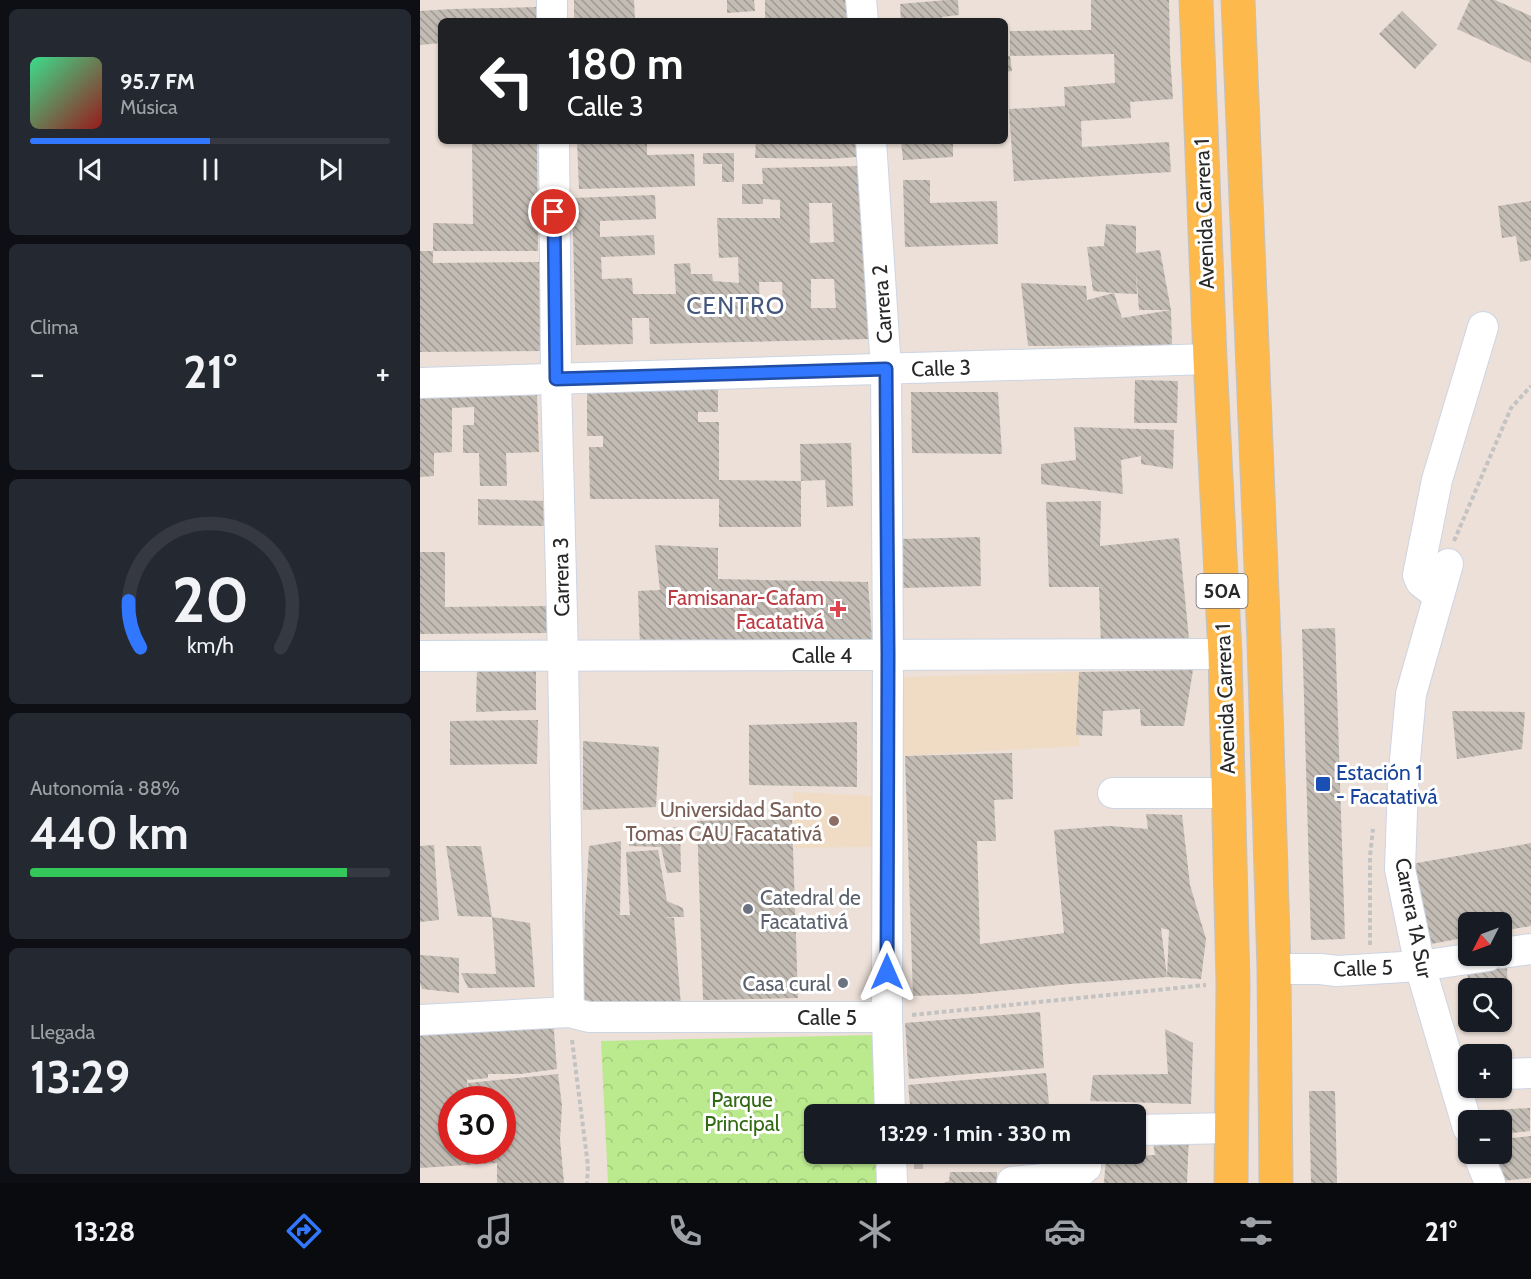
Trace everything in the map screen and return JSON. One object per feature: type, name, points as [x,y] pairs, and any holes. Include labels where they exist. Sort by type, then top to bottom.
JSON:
[{"type":"main road","name":"Avenida Carrera 1","points":[[1196,0],[1210,359],[1225,654],[1233,983],[1231,1183]]},
{"type":"main road","name":"Avenida Carrera 1","points":[[1238,0],[1264,642],[1274,969],[1276,1183]]},
{"type":"street","points":[[552,0],[552,18]]},
{"type":"street","points":[[861,0],[862,18]]},
{"type":"street","name":"Carrera 3","points":[[554,144],[556,379],[569,1012]]},
{"type":"street","name":"Carrera 2","points":[[871,144],[886,369],[887,1017],[890,1104]]},
{"type":"street","points":[[1439,596],[1421,582],[1418,575],[1437,480],[1483,327]]},
{"type":"street","name":"Calle 3","points":[[420,383],[1210,359]]},
{"type":"street","name":"Carrera 1A Sur","points":[[1448,564],[1411,694],[1403,782],[1400,869],[1420,966],[1458,1069]]},
{"type":"street","name":"Calle 4","points":[[420,656],[1225,654]]},
{"type":"street","points":[[1113,793],[1228,793]]},
{"type":"street","points":[[1512,952],[1531,949]]},
{"type":"street","name":"Calle 5","points":[[1274,969],[1337,971],[1420,966],[1458,960]]},
{"type":"street","name":"Calle 5","points":[[420,1020],[569,1012],[589,1017],[887,1017]]},
{"type":"street","points":[[1512,1074],[1531,1073]]},
{"type":"street","points":[[1146,1130],[1232,1128]]},
{"type":"street","points":[[1012,1182],[1075,1176],[1086,1167],[1086,1164]]},
{"type":"street","points":[[1482,1164],[1490,1183]]},
{"type":"path","name":"Calle 5","points":[[887,1017],[1233,983]]},
{"type":"path","points":[[569,1012],[588,1166],[587,1183]]},
{"type":"shaded area","points":[[1079,672],[1079,746],[903,756],[902,677]]},
{"type":"shaded area","name":"Universidad Santo Tomas CAU Facatativá","points":[[793,792],[875,796],[874,847],[795,848]]},
{"type":"green space","name":"Parque Principal","points":[[876,1035],[877,1104],[804,1104],[804,1164],[877,1164],[877,1183],[608,1183],[601,1041]]},
{"type":"building","points":[[574,0],[634,0],[635,18],[574,18]]},
{"type":"building","points":[[727,0],[754,0],[755,11],[727,13]]},
{"type":"building","points":[[765,0],[845,0],[848,18],[765,18]]},
{"type":"building","points":[[958,0],[959,15],[942,18],[901,18],[900,4]]},
{"type":"building","points":[[1091,0],[1169,0],[1173,99],[1130,102],[1131,118],[1081,121],[1082,147],[1169,142],[1171,172],[1014,181],[1009,109],[1065,106],[1064,87],[1115,83],[1114,54],[1010,56],[1010,31],[1091,30]]},
{"type":"building","points":[[1470,0],[1495,0],[1531,16],[1531,63],[1457,29]]},
{"type":"building","points":[[537,7],[537,18],[438,18],[438,43],[420,45],[420,11]]},
{"type":"building","points":[[1402,11],[1437,45],[1415,69],[1379,34]]},
{"type":"building","points":[[1008,56],[1010,56],[1012,71],[1008,72]]},
{"type":"building","points":[[472,144],[537,144],[538,251],[433,251],[433,223],[473,224]]},
{"type":"building","points":[[577,144],[647,144],[647,155],[694,154],[695,186],[579,189]]},
{"type":"building","points":[[756,144],[855,144],[857,157],[828,159],[755,158]]},
{"type":"building","points":[[901,144],[953,144],[953,157],[903,160]]},
{"type":"building","points":[[703,153],[734,153],[734,182],[722,182],[722,164],[703,164]]},
{"type":"building","points":[[862,166],[869,339],[650,344],[649,318],[632,318],[633,344],[576,345],[572,198],[655,195],[656,219],[600,221],[600,237],[654,235],[655,255],[601,257],[602,279],[632,278],[633,294],[676,294],[674,264],[690,263],[691,274],[712,274],[713,281],[739,283],[738,257],[719,258],[717,218],[780,218],[780,200],[763,199],[763,204],[742,204],[742,184],[763,184],[762,168]],"holes":[[[809,203],[832,203],[834,242],[810,243]],[[811,279],[834,279],[836,308],[811,308]],[[759,282],[782,282],[783,309],[760,309]]]},
{"type":"building","points":[[903,180],[930,180],[930,203],[997,201],[998,244],[905,247]]},
{"type":"building","points":[[1531,201],[1531,260],[1520,262],[1516,236],[1502,238],[1498,206]]},
{"type":"building","points":[[1106,224],[1136,226],[1136,253],[1160,250],[1171,310],[1139,310],[1136,270],[1137,294],[1093,291],[1087,247],[1104,246]]},
{"type":"building","points":[[420,251],[433,251],[433,263],[543,262],[545,351],[420,352]]},
{"type":"building","points":[[1021,283],[1086,286],[1087,300],[1114,293],[1122,318],[1171,310],[1172,345],[1028,346]]},
{"type":"building","points":[[1135,380],[1178,381],[1177,423],[1134,423]]},
{"type":"building","points":[[587,388],[718,388],[718,412],[698,412],[698,422],[719,422],[719,480],[801,481],[801,527],[719,527],[719,499],[590,499],[589,447],[603,447],[603,436],[587,436]]},
{"type":"building","points":[[911,392],[998,392],[1002,454],[912,453]]},
{"type":"building","points":[[420,393],[476,396],[537,395],[539,452],[506,453],[507,486],[480,486],[479,453],[463,453],[463,425],[474,425],[474,407],[452,408],[452,452],[434,453],[434,476],[420,477]]},
{"type":"building","points":[[1074,427],[1174,430],[1173,469],[1141,464],[1141,456],[1121,460],[1123,494],[1041,484],[1041,464],[1076,460]]},
{"type":"building","points":[[851,443],[853,506],[827,507],[825,480],[801,481],[800,444]]},
{"type":"building","points":[[478,499],[546,501],[545,526],[478,525]]},
{"type":"building","points":[[1101,501],[1100,546],[1179,538],[1189,639],[1101,647],[1099,587],[1049,587],[1046,502]]},
{"type":"building","points":[[980,537],[981,586],[901,588],[900,539]]},
{"type":"building","points":[[655,545],[718,548],[718,579],[868,582],[873,652],[640,647],[638,591],[660,590]]},
{"type":"building","points":[[420,552],[445,552],[445,607],[547,606],[547,633],[420,634]]},
{"type":"building","name":"Estación 1 - Facatativá","points":[[1335,628],[1345,939],[1311,940],[1302,629]]},
{"type":"building","points":[[536,663],[536,710],[476,712],[477,665]]},
{"type":"building","points":[[1193,670],[1184,726],[1141,726],[1140,709],[1103,711],[1102,736],[1076,735],[1079,672]]},
{"type":"building","points":[[1452,711],[1525,712],[1522,749],[1457,759]]},
{"type":"building","points":[[538,720],[537,764],[450,765],[450,721]]},
{"type":"building","points":[[857,722],[857,787],[749,785],[749,725]]},
{"type":"building","points":[[583,741],[659,747],[656,807],[583,810]]},
{"type":"building","points":[[1012,753],[1013,799],[994,800],[996,841],[977,841],[980,944],[1064,933],[1054,830],[1110,826],[1148,829],[1146,814],[1182,815],[1190,885],[1206,939],[1201,979],[1167,977],[970,994],[913,996],[905,756]],"holes":[[[1161,928],[1169,930],[1167,977]]]},
{"type":"building","name":"Catedral de Facatativá","points":[[792,819],[798,998],[703,1000],[697,821]]},
{"type":"building","points":[[680,827],[681,872],[667,873],[661,847],[629,846],[629,829]]},
{"type":"building","points":[[621,841],[620,915],[630,915],[626,852],[658,850],[667,901],[683,908],[684,917],[663,917],[674,918],[681,1006],[583,1007],[589,846]]},
{"type":"building","points":[[1531,843],[1531,926],[1512,929],[1512,912],[1458,912],[1458,939],[1426,945],[1411,864]]},
{"type":"building","points":[[434,845],[439,920],[420,922],[420,846]]},
{"type":"building","points":[[446,846],[481,846],[492,917],[458,916]]},
{"type":"building","points":[[492,917],[530,923],[535,987],[468,988],[461,973],[496,974]]},
{"type":"building","points":[[420,955],[459,958],[459,993],[422,989]]},
{"type":"building","points":[[1507,968],[1507,978],[1468,978],[1467,971]]},
{"type":"building","points":[[1040,1012],[1044,1068],[909,1079],[905,1023]]},
{"type":"building","points":[[420,1020],[553,1020],[557,1069],[520,1074],[488,1074],[488,1078],[468,1080],[467,1077],[467,1086],[438,1086],[438,1164],[482,1164],[420,1168]]},
{"type":"building","points":[[1165,1029],[1193,1043],[1191,1104],[1090,1101],[1093,1075],[1168,1074]]},
{"type":"building","points":[[1046,1073],[1049,1104],[910,1104],[908,1085]]},
{"type":"building","points":[[558,1074],[562,1106],[560,1139],[564,1183],[497,1183],[497,1164],[516,1164],[516,1086],[468,1086],[468,1083]]},
{"type":"building","points":[[1309,1091],[1335,1091],[1337,1183],[1311,1183]]},
{"type":"building","points":[[1530,1108],[1530,1131],[1512,1133],[1512,1110],[1489,1110]]},
{"type":"building","points":[[1189,1133],[1187,1183],[1104,1183],[1105,1164],[1146,1164],[1146,1155],[1155,1155],[1152,1136]]},
{"type":"building","points":[[1531,1136],[1531,1178],[1492,1182],[1490,1164],[1512,1164],[1512,1138]]},
{"type":"building","points":[[950,1172],[997,1172],[997,1183],[944,1183],[949,1181]]},
{"type":"place","name":"Famisanar-Cafam Facatativá","points":[[838,609]]},
{"type":"place","name":"Estación 1 - Facatativá","points":[[1323,784]]},
{"type":"place","name":"Universidad Santo Tomas CAU Facatativá","points":[[834,821]]},
{"type":"place","name":"Catedral de Facatativá","points":[[748,909]]},
{"type":"place","name":"Casa cural","points":[[843,983]]},
{"type":"district","name":"CENTRO","points":[[736,305]]},
{"type":"route","points":[[554,212],[556,379],[886,369],[887,972]]}]
